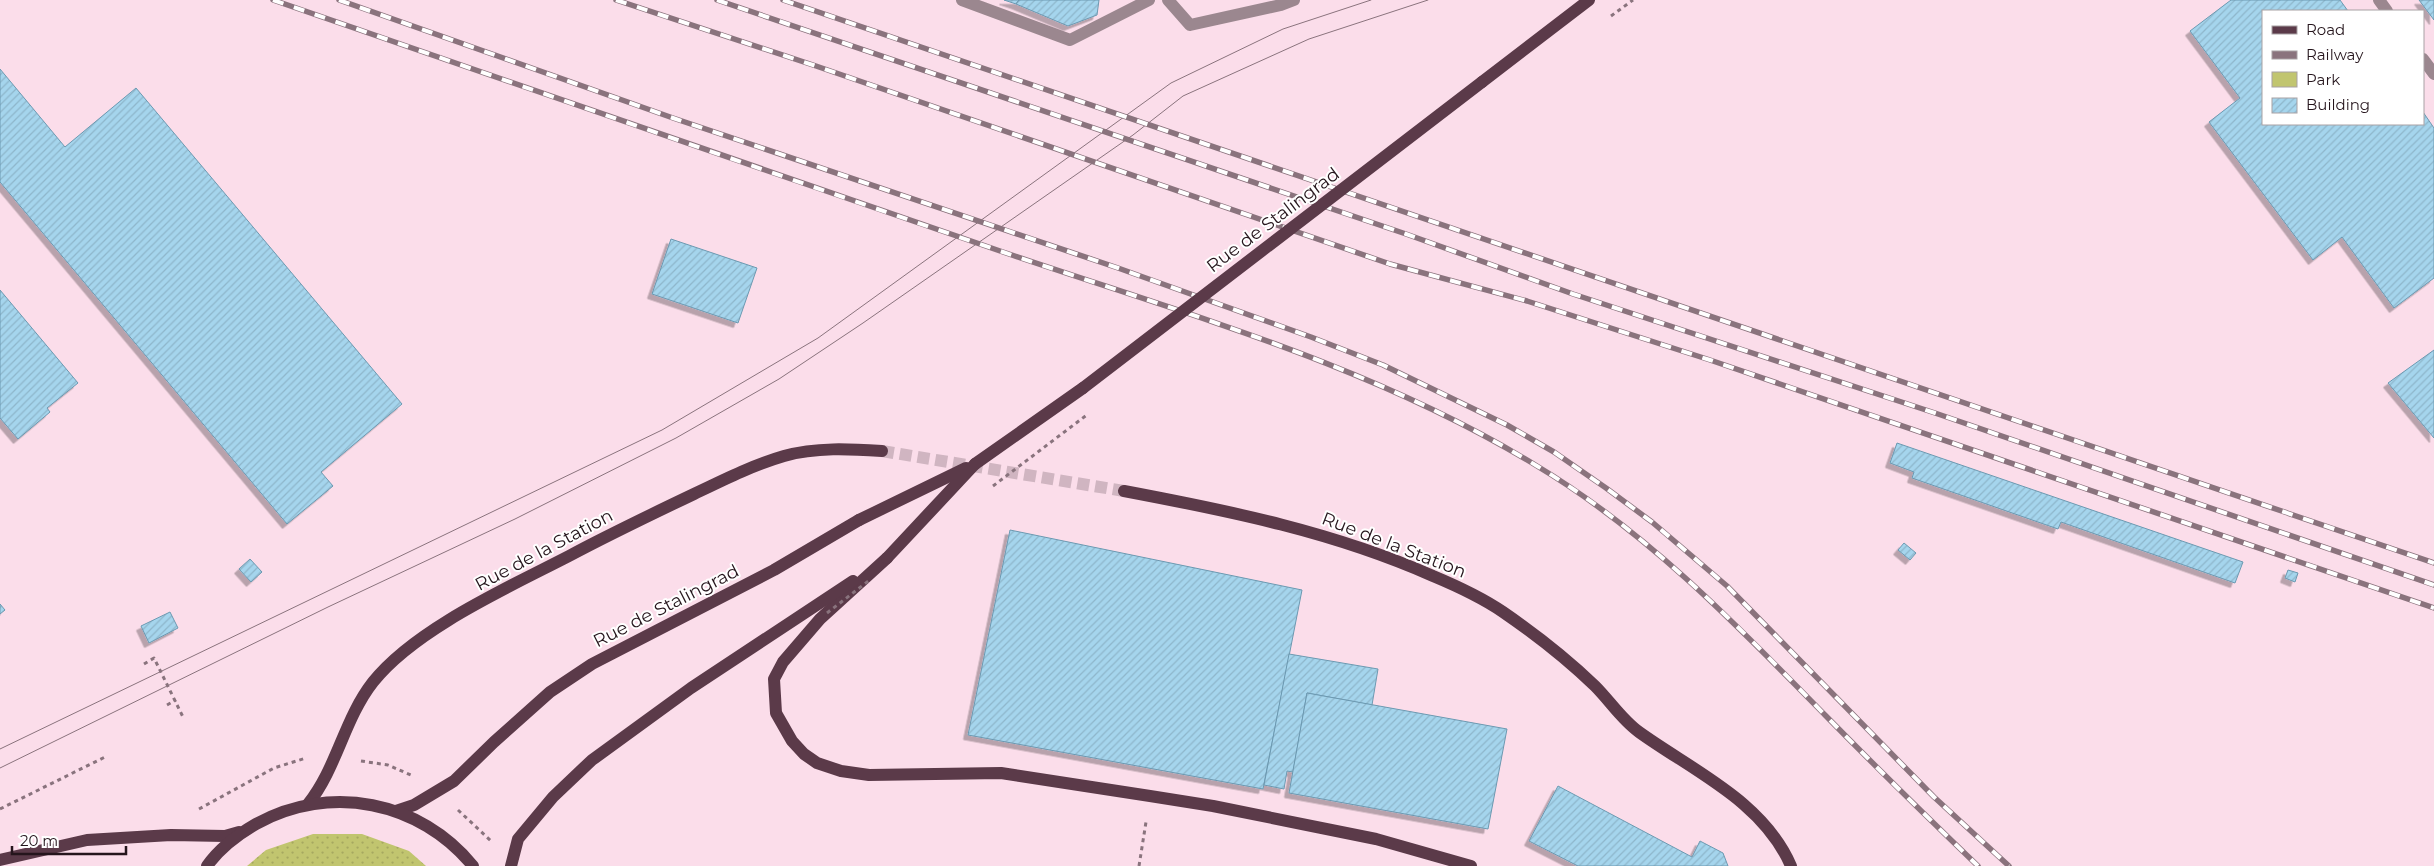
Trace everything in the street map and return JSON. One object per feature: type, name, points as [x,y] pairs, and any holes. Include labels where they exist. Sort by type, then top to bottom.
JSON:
[{"type":"main road","name":"Rue de Stalingrad","points":[[396,811],[414,805],[454,781],[550,692],[592,664],[774,570],[859,520],[975,464],[1083,388],[1590,0]]},
{"type":"main road","name":"Rue de la Station","points":[[308,804],[322,784],[344,732],[373,682],[397,658],[428,634],[497,594],[629,524],[752,466],[786,455],[809,451],[841,449],[882,452]]},
{"type":"main road","name":"Rue de Stalingrad","points":[[512,866],[518,839],[553,798],[592,760],[691,688],[887,558],[975,464]]},
{"type":"main road","name":"Rue de la Station","points":[[1124,491],[1232,512],[1347,542],[1412,566],[1472,594],[1500,610],[1535,634],[1594,685],[1636,730],[1734,796],[1772,832],[1791,866]]},
{"type":"main road","points":[[887,558],[820,619],[783,662],[774,679],[776,713],[798,748],[817,763],[841,772],[869,775],[1001,773],[1177,800],[1376,839],[1471,866]]},
{"type":"main road","points":[[206,866],[227,844],[246,830],[286,810],[308,804],[352,802],[396,811],[442,835],[473,866]]},
{"type":"main road","points":[[0,860],[86,840],[163,835],[226,836],[246,830]]},
{"type":"street","points":[[962,0],[1070,40],[1149,0]]},
{"type":"street","points":[[1168,0],[1190,24],[1281,5],[1294,0]]},
{"type":"street","points":[[2424,60],[2434,74]]},
{"type":"path","points":[[144,664],[154,658],[183,717]]},
{"type":"path","points":[[167,705],[176,700]]},
{"type":"path","points":[[0,809],[107,756]]},
{"type":"path","points":[[1139,866],[1146,821]]},
{"type":"green space","points":[[313,834],[362,834],[409,851],[426,866],[247,866],[266,850]]},
{"type":"building","points":[[1004,0],[1019,0],[1016,4]]},
{"type":"building","points":[[1019,0],[1099,0],[1097,15],[1068,26],[1016,4]]},
{"type":"building","points":[[2231,0],[2340,0],[2347,10],[2262,10],[2262,125],[2424,125],[2424,113],[2434,128],[2434,278],[2394,308],[2342,237],[2313,260],[2209,122],[2240,98],[2190,31]]},
{"type":"building","points":[[2419,0],[2434,0],[2434,20]]},
{"type":"building","points":[[0,69],[65,147],[136,88],[402,404],[321,472],[333,486],[287,524],[0,182]]},
{"type":"building","points":[[671,239],[757,268],[738,323],[652,294]]},
{"type":"building","points":[[0,290],[78,383],[47,408],[50,412],[18,439],[0,418]]},
{"type":"building","points":[[2434,350],[2434,438],[2388,383]]},
{"type":"building","points":[[1897,443],[2243,562],[2235,583],[2061,522],[2058,529],[1912,478],[1914,472],[1890,463]]},
{"type":"building","points":[[1010,530],[1302,590],[1263,789],[968,735]]},
{"type":"building","points":[[1904,543],[1916,553],[1910,560],[1898,550]]},
{"type":"building","points":[[250,559],[262,572],[251,582],[239,569]]},
{"type":"building","points":[[2288,570],[2298,573],[2295,582],[2285,578]]},
{"type":"building","points":[[0,604],[5,610],[0,614]]},
{"type":"building","points":[[170,612],[178,628],[149,643],[141,626]]},
{"type":"building","points":[[1289,654],[1378,669],[1372,705],[1307,693],[1293,772],[1287,771],[1284,789],[1264,785]]},
{"type":"building","points":[[1307,693],[1507,729],[1488,829],[1289,793]]},
{"type":"building","points":[[1558,786],[1692,857],[1700,841],[1723,853],[1728,866],[1578,866],[1529,841]]},
{"type":"tunnel","points":[[882,451],[1124,491]]},
{"type":"tram line","points":[[0,749],[662,430],[818,338],[1171,83],[1283,29],[1371,0]]},
{"type":"tram line","points":[[0,768],[328,607],[515,519],[676,438],[779,379],[863,323],[1133,135],[1183,96],[1309,39],[1428,0]]},
{"type":"railway","points":[[273,0],[912,221],[1276,344],[1344,370],[1474,430],[1537,466],[1577,492],[1616,520],[1689,581],[1978,866]]},
{"type":"railway","points":[[339,0],[673,118],[1118,268],[1311,337],[1383,365],[1507,425],[1554,452],[1606,488],[1652,522],[1727,586],[1934,797],[2009,866]]},
{"type":"railway","points":[[616,0],[816,66],[1390,264],[1527,301],[1710,360],[2434,608]]},
{"type":"railway","points":[[717,0],[1406,234],[1573,294],[1935,413],[2434,585]]},
{"type":"railway","points":[[783,0],[2434,563]]}]
